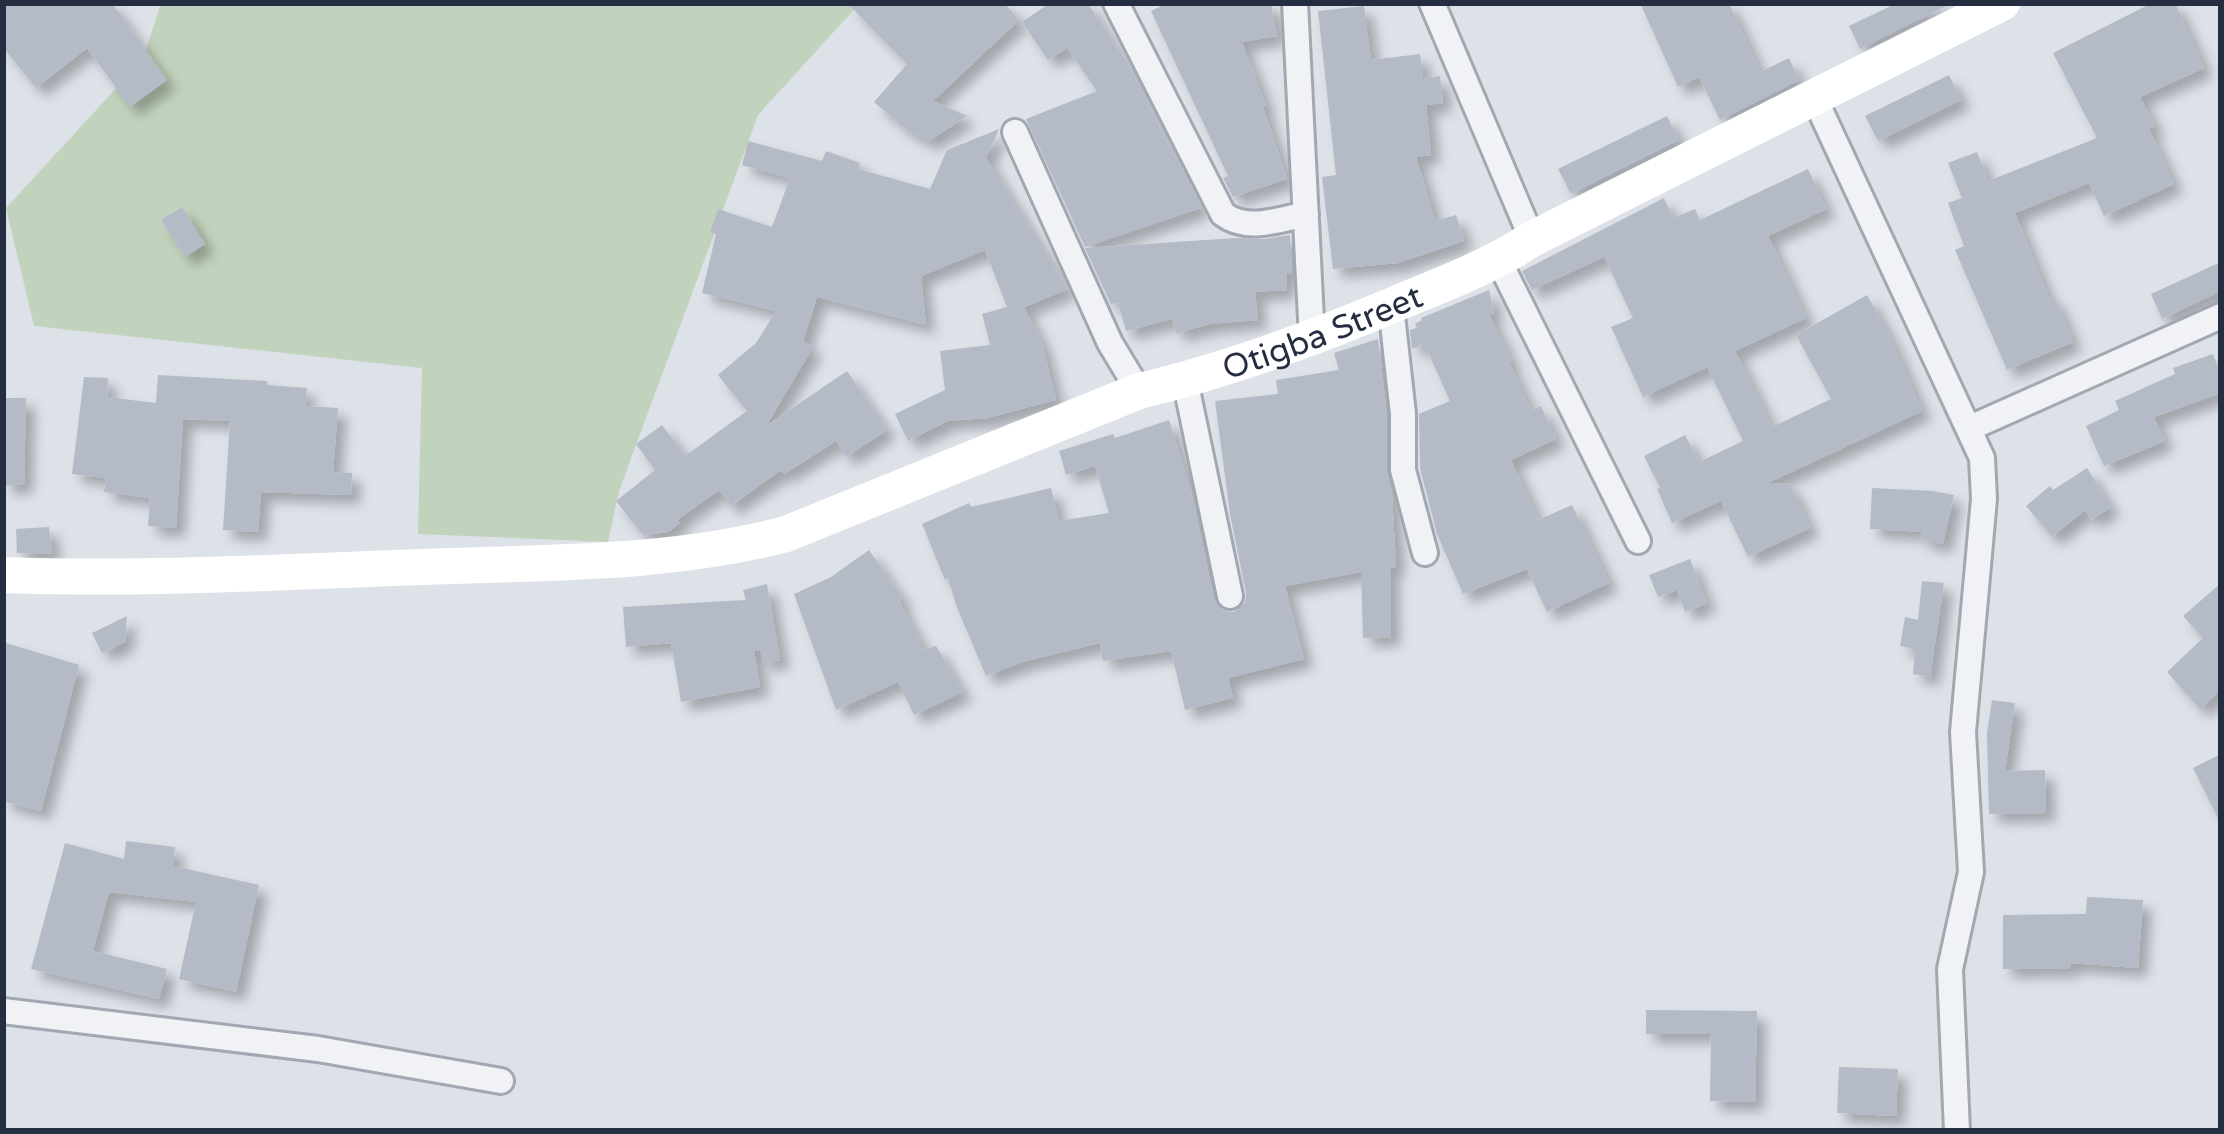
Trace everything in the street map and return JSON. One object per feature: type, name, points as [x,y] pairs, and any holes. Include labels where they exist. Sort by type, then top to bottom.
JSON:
[{"type":"street","points":[[1116,3],[1223,214],[1236,224],[1306,214]]},
{"type":"street","points":[[1295,3],[1312,339]]},
{"type":"street","points":[[1432,3],[1532,239]]},
{"type":"street","name":"Otigba Street","points":[[3,575],[98,578],[606,562],[744,545],[786,534],[1138,392],[1312,339],[1499,261],[1532,239],[2002,3]]},
{"type":"street","points":[[1814,98],[1982,458],[1984,499],[1963,732],[1971,872],[1949,969],[1957,1131]]},
{"type":"street","points":[[1015,132],[1110,343],[1138,392]]},
{"type":"street","points":[[1499,261],[1638,541]]},
{"type":"street","points":[[1391,306],[1403,414],[1403,470],[1425,553]]},
{"type":"street","points":[[1970,428],[2221,316]]},
{"type":"street","points":[[1185,380],[1230,596]]},
{"type":"street","points":[[3,1011],[318,1048],[501,1081]]},
{"type":"green space","points":[[161,3],[860,3],[758,115],[619,491],[608,542],[418,534],[422,368],[34,326],[6,208],[143,59]]},
{"type":"building","points":[[3,3],[112,3],[167,80],[130,107],[87,48],[36,88],[3,47]]},
{"type":"building","points":[[847,3],[1004,3],[1019,20],[933,101],[967,116],[929,141],[907,130],[874,102],[907,64]]},
{"type":"building","points":[[1050,3],[1087,3],[1129,65],[1201,208],[1085,247],[1026,119],[1097,91],[1067,48],[1048,60],[1022,22]]},
{"type":"building","points":[[1168,3],[1271,3],[1277,36],[1242,42],[1287,179],[1233,197],[1223,178],[1228,176],[1151,11]]},
{"type":"building","points":[[1640,3],[1729,3],[1760,72],[1789,58],[1799,80],[1720,120],[1699,77],[1678,87]]},
{"type":"building","points":[[1897,3],[1952,3],[1860,49],[1849,26]]},
{"type":"building","points":[[2152,3],[2175,3],[2204,68],[2140,97],[2174,184],[2104,216],[2089,183],[2015,213],[2049,299],[2054,296],[2073,342],[2007,370],[1955,250],[1964,246],[1948,203],[1962,198],[1948,163],[1977,152],[1988,181],[2097,138],[2053,53]]},
{"type":"building","points":[[1364,6],[1371,60],[1420,54],[1423,78],[1440,76],[1443,103],[1426,105],[1431,155],[1416,157],[1435,221],[1456,215],[1464,241],[1398,263],[1333,269],[1322,177],[1336,175],[1318,11]]},
{"type":"building","points":[[1949,75],[1961,100],[1878,141],[1865,116]]},
{"type":"building","points":[[1667,116],[1679,140],[1571,194],[1558,169]]},
{"type":"building","points":[[999,129],[986,158],[1068,289],[1024,307],[1042,344],[1056,400],[987,418],[948,421],[908,441],[895,414],[945,390],[940,351],[990,345],[982,314],[1007,307],[985,250],[921,276],[926,325],[817,297],[803,341],[813,347],[766,426],[847,371],[887,430],[846,457],[836,441],[784,474],[781,470],[731,506],[719,490],[668,532],[643,535],[616,501],[655,470],[636,444],[662,425],[685,456],[747,411],[718,375],[756,343],[776,311],[702,293],[718,209],[772,227],[790,178],[742,165],[748,141],[822,161],[826,151],[860,163],[858,169],[930,189],[947,150]]},
{"type":"building","points":[[1808,169],[1826,209],[1768,236],[1806,318],[1735,351],[1772,427],[1831,399],[1796,335],[1867,295],[1922,411],[1768,483],[1790,484],[1810,528],[1748,557],[1721,501],[1672,523],[1644,456],[1685,435],[1699,462],[1743,441],[1707,367],[1643,397],[1611,327],[1633,318],[1604,257],[1532,290],[1522,271],[1664,198],[1673,218],[1695,209],[1700,220]]},
{"type":"building","points":[[182,207],[205,244],[185,257],[161,220]]},
{"type":"building","points":[[1290,235],[1292,273],[1286,274],[1287,290],[1255,292],[1258,320],[1176,333],[1172,319],[1126,331],[1118,302],[1111,304],[1085,248],[1264,239]]},
{"type":"building","points":[[2221,262],[2221,291],[2162,319],[2151,294]]},
{"type":"building","points":[[1489,290],[1494,313],[1489,314],[1531,411],[1541,406],[1556,439],[1511,460],[1538,520],[1572,505],[1609,583],[1547,612],[1527,569],[1463,594],[1437,534],[1420,468],[1419,414],[1450,401],[1424,343],[1412,349],[1410,330],[1417,328],[1421,318]]},
{"type":"building","points":[[1378,339],[1396,567],[1390,568],[1391,637],[1363,638],[1361,572],[1285,586],[1304,659],[1228,678],[1233,698],[1185,710],[1171,651],[1103,661],[1100,643],[986,676],[922,524],[969,503],[971,507],[1051,488],[1059,521],[1109,513],[1095,466],[1066,475],[1059,451],[1169,420],[1193,499],[1214,600],[1224,611],[1234,612],[1245,602],[1246,593],[1215,401],[1278,394],[1276,380],[1339,370],[1334,353]]},
{"type":"building","points":[[2213,354],[2221,393],[2154,417],[2165,441],[2104,466],[2086,426],[2119,410],[2115,401],[2175,374],[2173,368]]},
{"type":"building","points":[[158,375],[307,388],[305,406],[338,408],[333,472],[352,473],[351,495],[261,492],[258,532],[223,530],[230,421],[183,419],[176,528],[148,526],[150,498],[104,492],[106,478],[72,474],[84,377],[108,378],[107,397],[156,403]]},
{"type":"building","points":[[3,398],[26,398],[24,485],[3,485]]},
{"type":"building","points":[[2087,468],[2111,507],[2091,520],[2085,510],[2052,537],[2026,506],[2050,486],[2053,490]]},
{"type":"building","points":[[1872,488],[1954,495],[1943,544],[1920,539],[1922,532],[1870,529]]},
{"type":"building","points":[[49,527],[52,554],[17,553],[16,529]]},
{"type":"building","points":[[869,550],[903,599],[899,601],[924,650],[936,646],[963,692],[914,715],[898,682],[836,710],[794,594],[831,577]]},
{"type":"building","points":[[1690,559],[1707,603],[1685,612],[1677,590],[1658,597],[1649,575]]},
{"type":"building","points":[[1922,581],[1944,583],[1930,677],[1913,674],[1915,649],[1900,646],[1905,617],[1918,620]]},
{"type":"building","points":[[2221,583],[2221,690],[2200,709],[2167,672],[2203,638],[2183,616]]},
{"type":"building","points":[[767,584],[780,660],[764,663],[760,650],[754,651],[760,687],[681,702],[671,643],[626,647],[623,607],[746,600],[743,590]]},
{"type":"building","points":[[127,616],[125,642],[102,653],[92,633]]},
{"type":"building","points":[[6,643],[79,665],[41,811],[3,801]]},
{"type":"building","points":[[1992,700],[2015,703],[2005,771],[2045,770],[2046,813],[1989,814],[1987,733]]},
{"type":"building","points":[[2221,754],[2221,824],[2193,768]]},
{"type":"building","points":[[126,841],[175,847],[173,866],[259,885],[236,992],[179,979],[196,902],[109,892],[93,951],[167,969],[159,999],[31,969],[65,843],[124,859]]},
{"type":"building","points":[[2087,897],[2143,900],[2138,968],[2071,963],[2071,968],[2003,969],[2003,915],[2086,914]]},
{"type":"building","points":[[1646,1010],[1757,1011],[1755,1102],[1710,1101],[1711,1034],[1646,1034]]},
{"type":"building","points":[[1839,1067],[1898,1069],[1896,1116],[1837,1113]]}]
